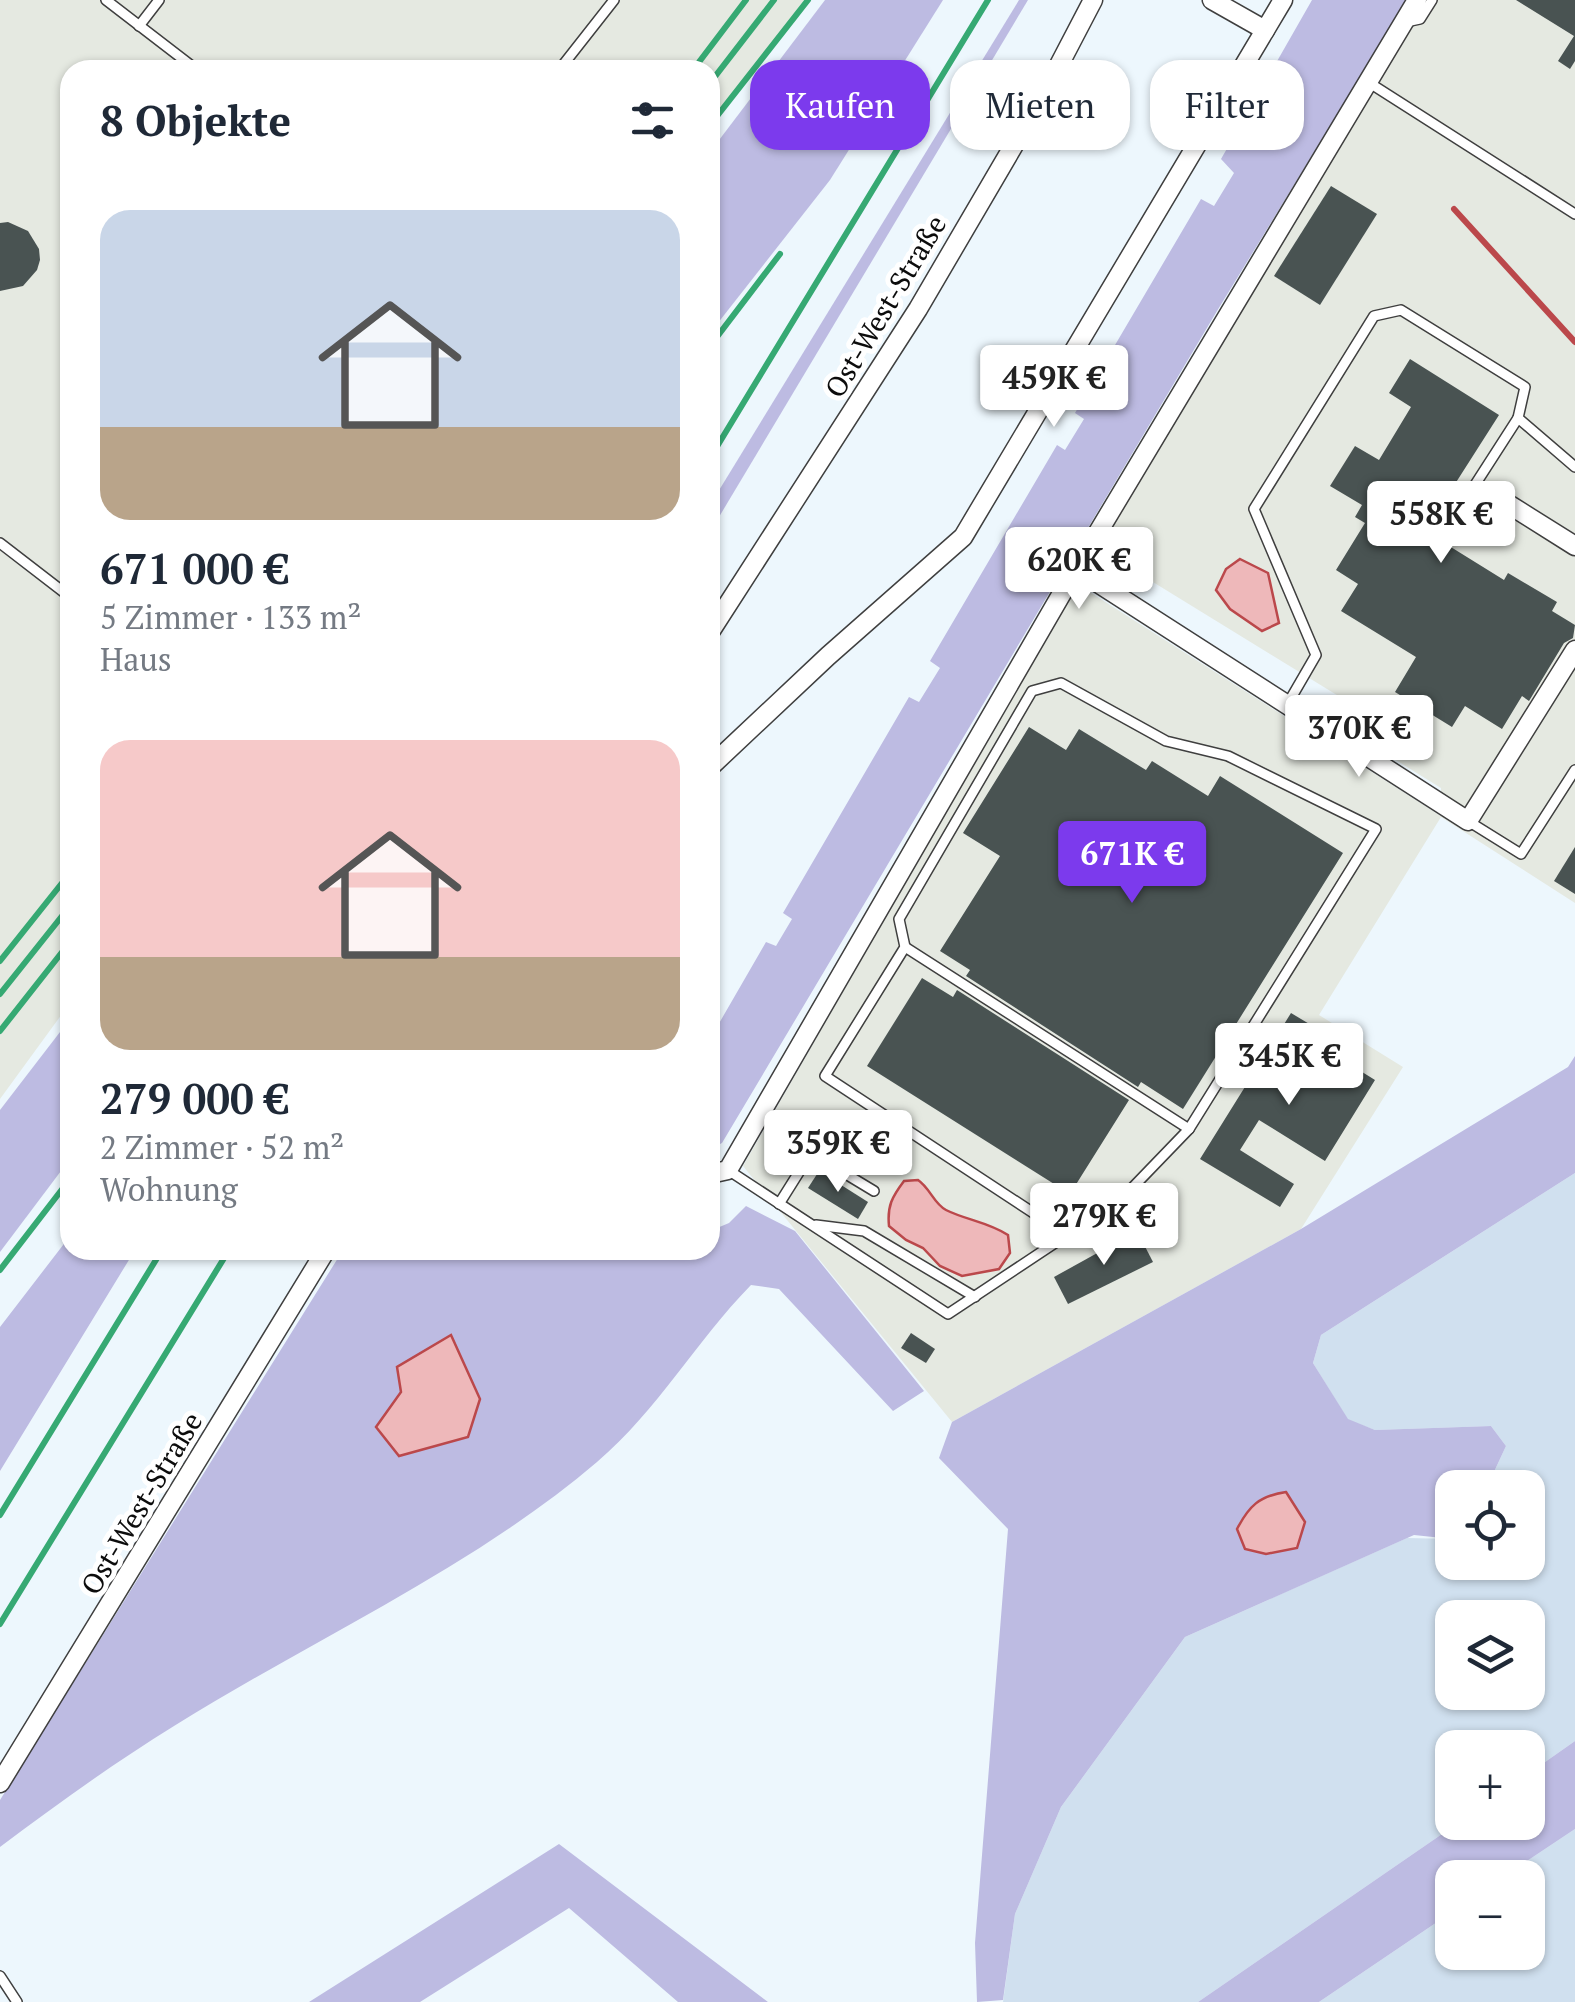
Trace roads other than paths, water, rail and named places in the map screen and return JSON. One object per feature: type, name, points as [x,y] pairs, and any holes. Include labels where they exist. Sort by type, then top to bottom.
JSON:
[{"type":"street","name":"Ost-West-Straße","points":[[720,616],[928,293],[1045,92],[1093,0]]},
{"type":"street","points":[[1212,0],[1265,30]]},
{"type":"street","points":[[720,758],[963,537],[1282,0]]},
{"type":"street","points":[[720,1170],[1416,0]]},
{"type":"street","points":[[1497,497],[1575,546]]},
{"type":"street","points":[[1076,569],[1468,821],[1575,650]]},
{"type":"street","name":"Ost-West-Straße","points":[[0,1783],[320,1260]]},
{"type":"lane","points":[[106,0],[184,60]]},
{"type":"lane","points":[[139,26],[159,0]]},
{"type":"lane","points":[[567,60],[614,0]]},
{"type":"lane","points":[[1404,22],[1420,20],[1432,0]]},
{"type":"lane","points":[[1368,82],[1575,214]]},
{"type":"lane","points":[[1287,705],[1316,655],[1254,509],[1374,316],[1401,310],[1525,387],[1518,418],[1453,519]]},
{"type":"lane","points":[[1518,418],[1575,467]]},
{"type":"lane","points":[[0,543],[60,590]]},
{"type":"lane","points":[[720,1173],[779,1204],[948,1314],[1108,1212],[1189,1130],[1376,830],[1228,756],[1166,741],[1061,683],[1032,691],[899,920],[906,947],[1189,1130]]},
{"type":"lane","points":[[1468,821],[1521,854],[1575,770]]},
{"type":"lane","points":[[906,947],[825,1076],[1067,1235]]},
{"type":"lane","points":[[779,1204],[811,1153],[874,1192]]},
{"type":"lane","points":[[810,1224],[864,1231],[975,1297]]},
{"type":"lane","points":[[0,1976],[17,2002]]},
{"type":"waterway","points":[[1454,209],[1575,342]]},
{"type":"railway","points":[[701,60],[746,0]]},
{"type":"railway","points":[[720,70],[774,0]]},
{"type":"railway","points":[[720,112],[808,0]]},
{"type":"railway","points":[[720,442],[988,0]]},
{"type":"railway","points":[[720,333],[780,254]]},
{"type":"railway","points":[[0,961],[60,886]]},
{"type":"railway","points":[[0,994],[60,919]]},
{"type":"railway","points":[[0,1031],[60,955]]},
{"type":"railway","points":[[0,1270],[60,1192]]},
{"type":"railway","points":[[0,1515],[156,1260]]},
{"type":"railway","points":[[0,1624],[223,1260]]}]
